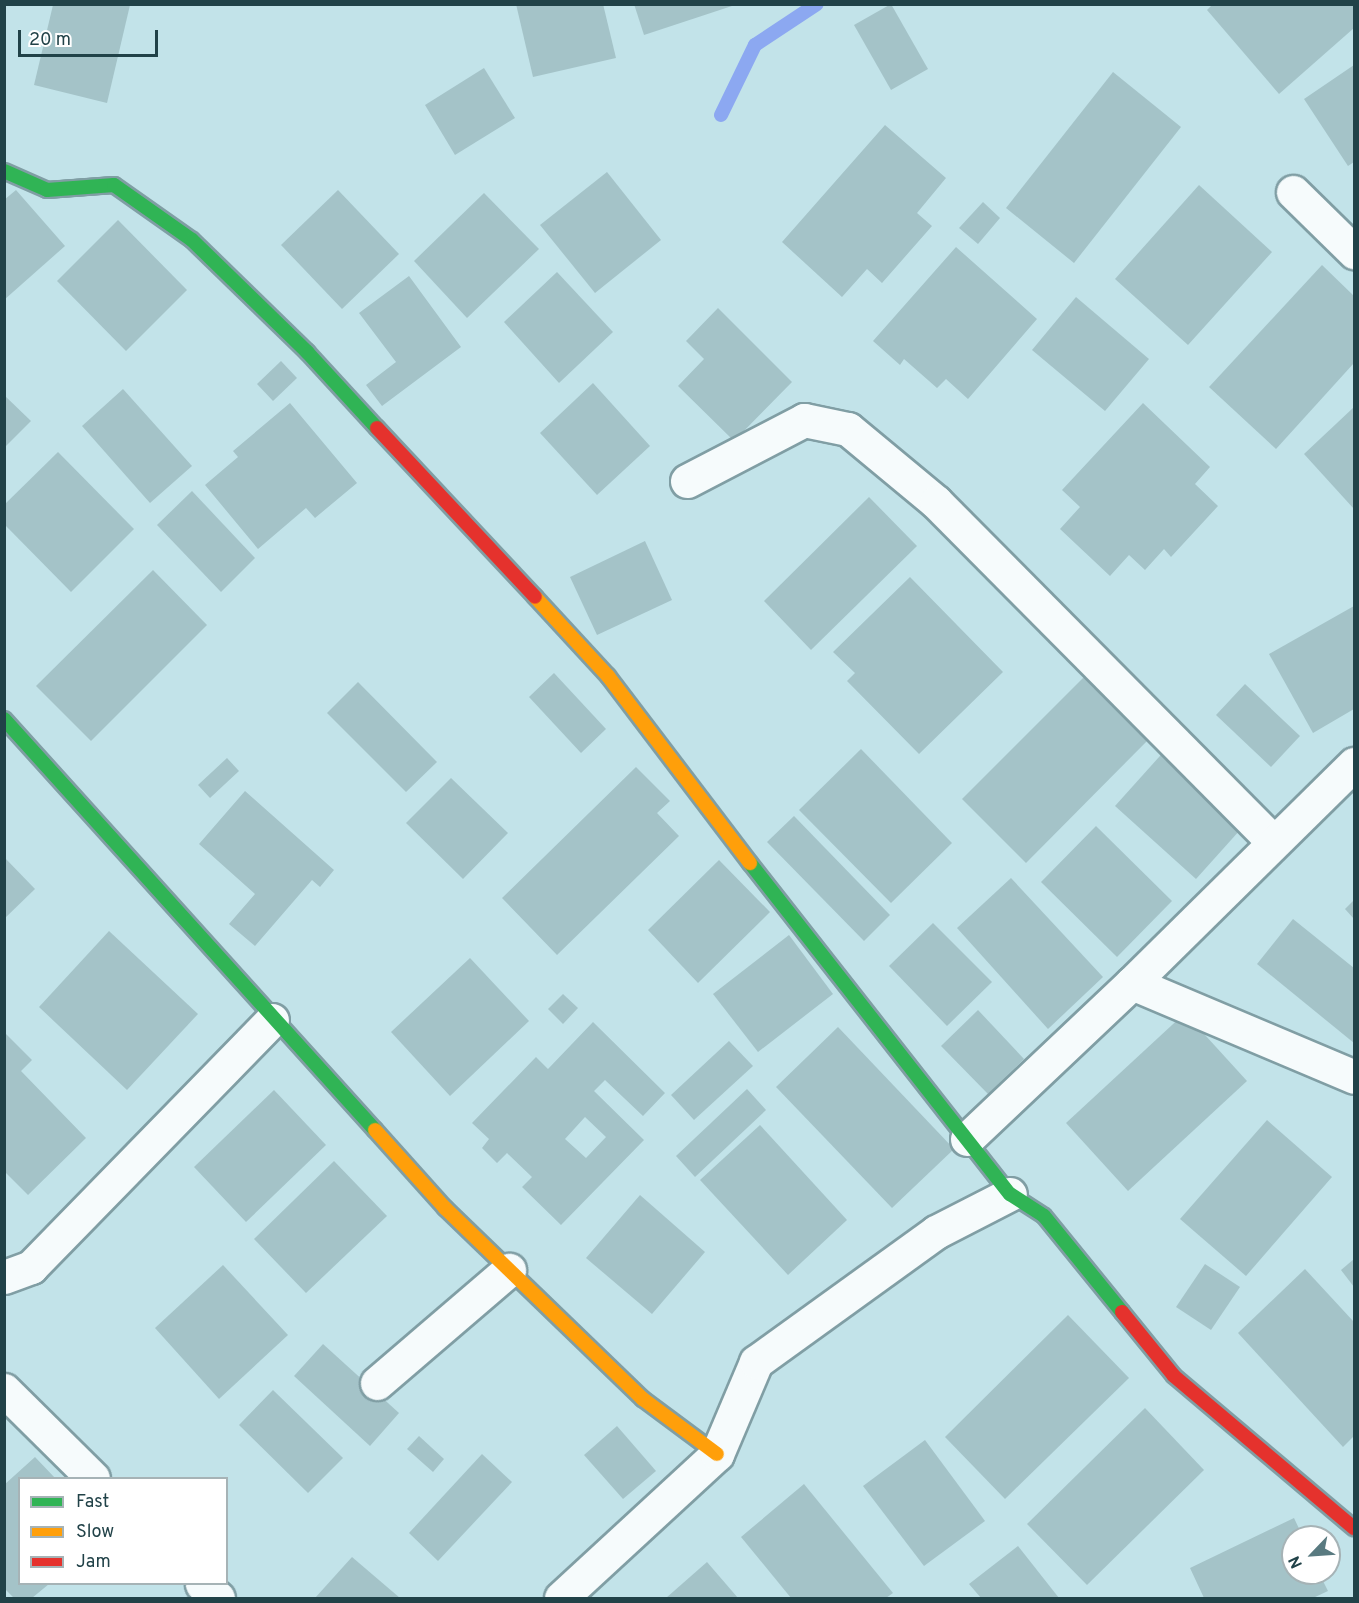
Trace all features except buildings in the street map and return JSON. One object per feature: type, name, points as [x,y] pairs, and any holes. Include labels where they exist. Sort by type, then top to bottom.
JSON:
[{"type":"street","points":[[4,171],[47,190],[114,185],[192,240],[307,352],[608,676],[1010,1194],[1044,1216],[1174,1376],[1354,1528]]},
{"type":"street","points":[[1293,192],[1354,252]]},
{"type":"street","points":[[687,481],[804,420],[848,429],[936,502],[1274,842]]},
{"type":"street","points":[[4,719],[272,1020],[445,1208],[643,1399],[717,1454]]},
{"type":"street","points":[[967,1139],[1132,983],[1354,764]]},
{"type":"street","points":[[1132,983],[1354,1077]]},
{"type":"street","points":[[4,1277],[31,1267],[272,1020]]},
{"type":"street","points":[[561,1599],[717,1454],[756,1362],[936,1232],[1010,1194]]},
{"type":"street","points":[[377,1383],[509,1270]]},
{"type":"street","points":[[4,1390],[91,1477]]},
{"type":"street","points":[[203,1585],[219,1599]]},
{"type":"waterway","points":[[721,115],[755,45],[817,4]]},
{"type":"traffic: fast","points":[[4,171],[47,190],[114,185],[192,240],[307,352],[377,428]]},
{"type":"traffic: fast","points":[[4,719],[375,1130]]},
{"type":"traffic: fast","points":[[750,863],[1010,1194],[1044,1216],[1122,1312]]},
{"type":"traffic: slow","points":[[535,597],[608,676],[750,863]]},
{"type":"traffic: slow","points":[[375,1130],[445,1208],[643,1399],[717,1454]]},
{"type":"traffic: jam","points":[[377,428],[535,597]]},
{"type":"traffic: jam","points":[[1122,1312],[1174,1376],[1354,1528]]}]
